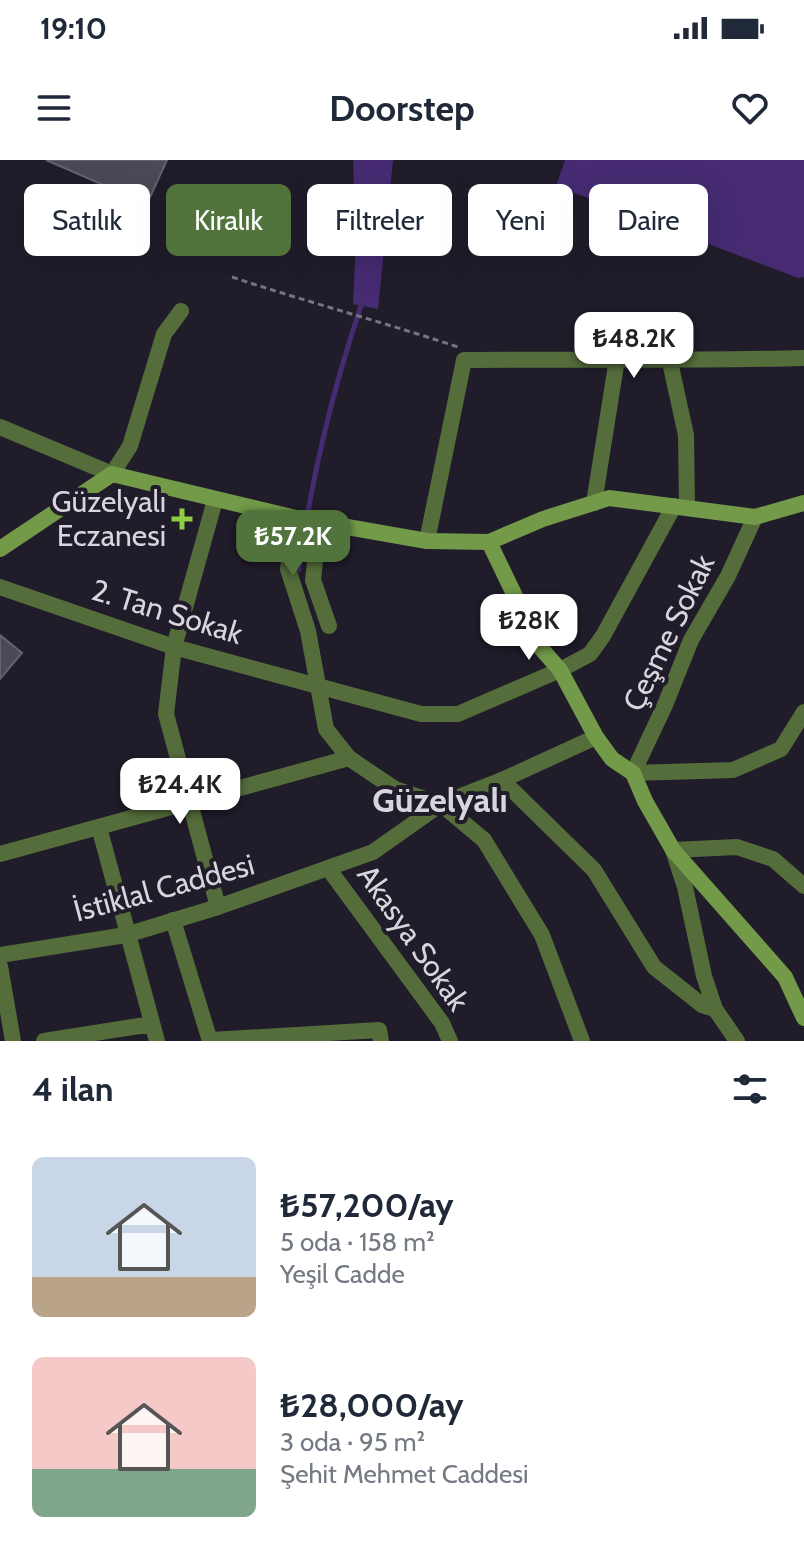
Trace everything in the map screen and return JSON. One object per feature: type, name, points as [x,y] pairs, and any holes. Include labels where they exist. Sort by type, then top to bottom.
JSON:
[{"type":"main road","points":[[0,549],[112,474],[295,518],[427,541],[489,542],[543,519],[609,498],[755,517],[804,503]]},
{"type":"main road","points":[[489,542],[539,646],[560,670],[596,737],[612,759],[633,773],[673,850],[785,977],[804,1018]]},
{"type":"street","points":[[0,427],[112,474],[130,446],[164,334],[181,311]]},
{"type":"street","points":[[427,541],[464,360],[617,359],[670,362],[804,358]]},
{"type":"street","points":[[594,503],[617,359]]},
{"type":"street","points":[[670,362],[686,435],[680,507]]},
{"type":"street","points":[[215,500],[174,647],[166,714],[218,907]]},
{"type":"street","name":"2. Tan Sokak","points":[[0,587],[174,647],[421,714],[458,714],[590,654],[680,507]]},
{"type":"street","name":"Çeşme Sokak","points":[[633,773],[691,640],[728,576],[755,517]]},
{"type":"street","points":[[295,518],[288,569],[308,631],[326,729],[349,758],[395,789],[441,804],[484,840],[542,935],[582,1041]]},
{"type":"street","points":[[318,522],[313,580],[329,626]]},
{"type":"street","points":[[633,773],[733,770],[781,749],[804,712]]},
{"type":"street","name":"İstiklal Caddesi","points":[[0,955],[126,935],[218,907],[373,852],[441,804],[596,737]]},
{"type":"street","points":[[0,854],[349,758]]},
{"type":"street","points":[[502,780],[594,870],[654,967],[702,1005],[715,1009]]},
{"type":"street","points":[[99,827],[157,1041]]},
{"type":"street","points":[[737,1041],[715,1009],[673,850],[737,847],[773,859],[804,886]]},
{"type":"street","name":"Akasya Sokak","points":[[328,868],[442,1023],[450,1041]]},
{"type":"street","points":[[173,920],[210,1041],[341,1036],[379,1030],[381,1041]]},
{"type":"street","points":[[0,966],[13,1041]]},
{"type":"street","points":[[44,1041],[152,1024]]},
{"type":"path","points":[[232,277],[330,310],[387,323],[458,347],[464,360]]},
{"type":"shaded area","points":[[353,160],[393,160],[391,184],[354,184]]},
{"type":"shaded area","points":[[565,160],[804,160],[804,277],[798,278],[708,244],[708,184],[589,184],[589,199],[573,192],[573,184],[557,184]]},
{"type":"shaded area","points":[[355,256],[383,256],[378,309],[353,304]]},
{"type":"building","points":[[46,160],[167,160],[150,197],[150,184],[101,184]]},
{"type":"building","points":[[0,635],[22,653],[0,679]]},
{"type":"waterway","points":[[299,570],[324,436],[361,306]]},
{"type":"place","name":"Güzelyalı Eczanesi","points":[[182,519]]},
{"type":"district","name":"Güzelyalı","points":[[440,800]]}]
